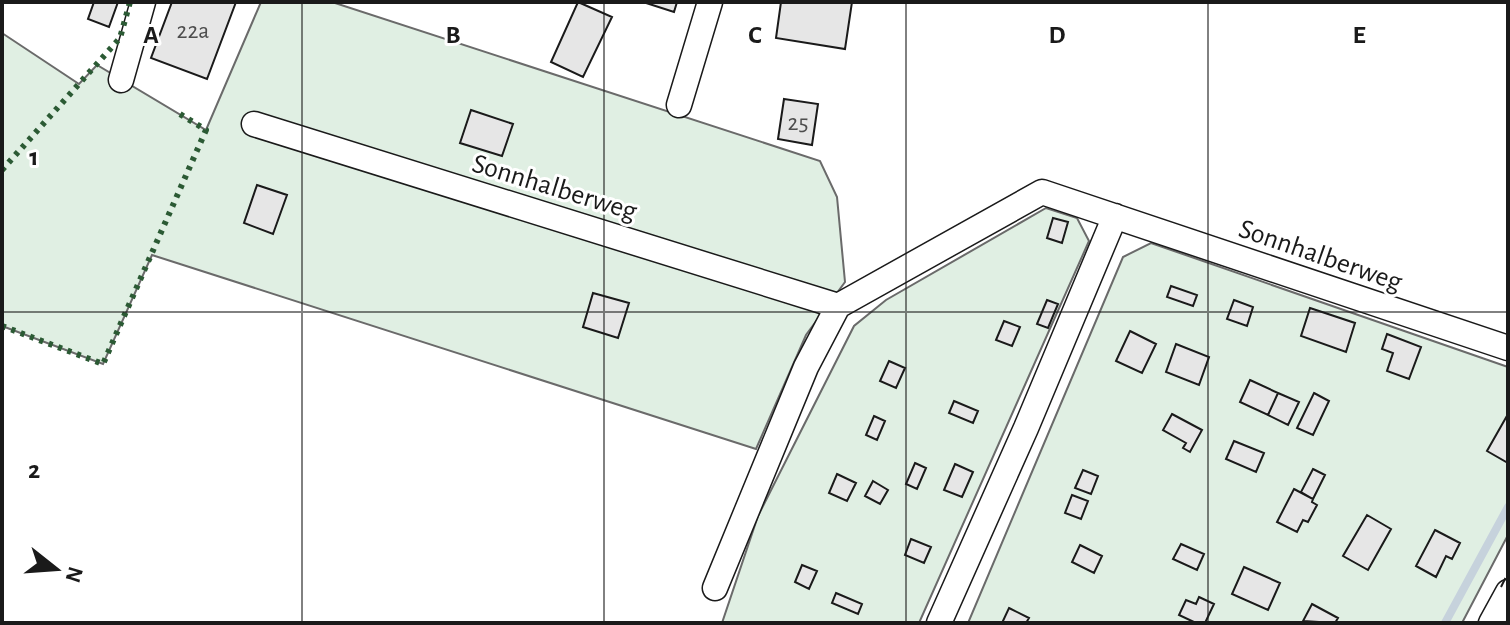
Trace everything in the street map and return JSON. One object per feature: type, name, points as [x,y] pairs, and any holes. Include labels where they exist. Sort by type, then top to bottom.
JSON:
[{"type":"street","points":[[121,80],[143,2]]},
{"type":"street","points":[[679,105],[710,2]]},
{"type":"street","name":"Sonnhalberweg","points":[[254,124],[838,306],[1042,192],[1508,348]]},
{"type":"street","points":[[939,623],[1026,428],[1115,216]]},
{"type":"street","points":[[715,588],[806,367],[838,306]]},
{"type":"street","points":[[1491,623],[1508,592]]},
{"type":"green space","points":[[261,2],[332,2],[820,161],[837,197],[845,282],[806,335],[756,449],[152,255],[103,364],[2,326],[2,33],[79,84],[97,65],[206,130]]},
{"type":"green space","points":[[1046,208],[1077,218],[1089,241],[919,623],[722,623],[758,516],[854,326],[886,300]]},
{"type":"green space","points":[[1151,243],[1508,367],[1508,535],[1462,623],[968,623],[1123,257]]},
{"type":"building","points":[[94,2],[118,2],[109,27],[88,19]]},
{"type":"building","points":[[172,2],[236,2],[207,79],[151,58]]},
{"type":"building","points":[[578,2],[612,17],[583,77],[551,62]]},
{"type":"building","points":[[643,2],[677,2],[674,12]]},
{"type":"building","points":[[781,2],[852,2],[845,49],[776,38]]},
{"type":"building","points":[[784,99],[818,104],[812,145],[778,139]]},
{"type":"building","points":[[471,110],[513,124],[502,156],[460,143]]},
{"type":"building","points":[[257,185],[287,195],[273,234],[244,223]]},
{"type":"building","points":[[1053,218],[1068,222],[1062,243],[1047,238]]},
{"type":"building","points":[[1171,286],[1197,295],[1193,306],[1167,297]]},
{"type":"building","points":[[593,293],[629,303],[618,338],[583,327]]},
{"type":"building","points":[[1047,300],[1058,304],[1048,328],[1037,324]]},
{"type":"building","points":[[1234,300],[1253,307],[1247,326],[1227,319]]},
{"type":"building","points":[[1310,308],[1355,323],[1346,352],[1301,336]]},
{"type":"building","points":[[1004,321],[1020,327],[1012,346],[996,340]]},
{"type":"building","points":[[1130,331],[1156,344],[1142,373],[1116,361]]},
{"type":"building","points":[[1387,334],[1421,347],[1409,379],[1387,371],[1393,353],[1382,349]]},
{"type":"building","points":[[1176,344],[1209,357],[1199,385],[1166,372]]},
{"type":"building","points":[[889,361],[905,368],[896,388],[880,381]]},
{"type":"building","points":[[1250,380],[1278,393],[1268,415],[1240,402]]},
{"type":"building","points":[[1278,393],[1299,402],[1288,425],[1268,415]]},
{"type":"building","points":[[1314,393],[1329,401],[1313,435],[1297,428]]},
{"type":"building","points":[[954,401],[978,411],[973,423],[949,413]]},
{"type":"building","points":[[1172,414],[1202,430],[1190,452],[1183,448],[1186,443],[1163,430]]},
{"type":"building","points":[[1508,414],[1508,463],[1487,451]]},
{"type":"building","points":[[874,416],[885,421],[877,440],[866,435]]},
{"type":"building","points":[[1234,441],[1264,453],[1256,472],[1226,459]]},
{"type":"building","points":[[915,463],[926,468],[917,489],[906,484]]},
{"type":"building","points":[[955,464],[973,472],[962,497],[944,490]]},
{"type":"building","points":[[1313,469],[1325,475],[1313,499],[1301,492]]},
{"type":"building","points":[[1083,470],[1098,476],[1091,494],[1075,488]]},
{"type":"building","points":[[837,474],[856,483],[847,501],[829,493]]},
{"type":"building","points":[[873,481],[888,490],[880,504],[865,496]]},
{"type":"building","points":[[1294,489],[1313,499],[1312,502],[1317,505],[1308,522],[1303,520],[1297,532],[1277,522]]},
{"type":"building","points":[[1072,495],[1088,501],[1081,519],[1065,513]]},
{"type":"building","points":[[1367,515],[1391,529],[1368,570],[1343,556]]},
{"type":"building","points":[[1435,530],[1460,543],[1452,559],[1446,556],[1436,577],[1416,566]]},
{"type":"building","points":[[911,539],[931,547],[924,563],[905,555]]},
{"type":"building","points":[[1181,544],[1204,554],[1197,570],[1173,559]]},
{"type":"building","points":[[1080,545],[1102,556],[1094,573],[1072,562]]},
{"type":"building","points":[[802,565],[817,571],[809,589],[795,582]]},
{"type":"building","points":[[1244,567],[1280,583],[1268,610],[1232,594]]},
{"type":"building","points":[[836,593],[862,604],[858,614],[832,603]]},
{"type":"building","points":[[1199,597],[1214,604],[1205,623],[1196,623],[1179,615],[1186,600],[1196,604]]},
{"type":"building","points":[[1312,604],[1338,618],[1335,623],[1303,621]]},
{"type":"building","points":[[1009,608],[1029,618],[1026,623],[1002,623]]},
{"type":"waterway","points":[[1445,623],[1508,507]]},
{"type":"hedge","points":[[2,170],[120,38],[130,2]]},
{"type":"hedge","points":[[2,326],[103,364],[206,130],[175,111]]},
{"type":"fence","points":[[1501,587],[1508,573]]}]
